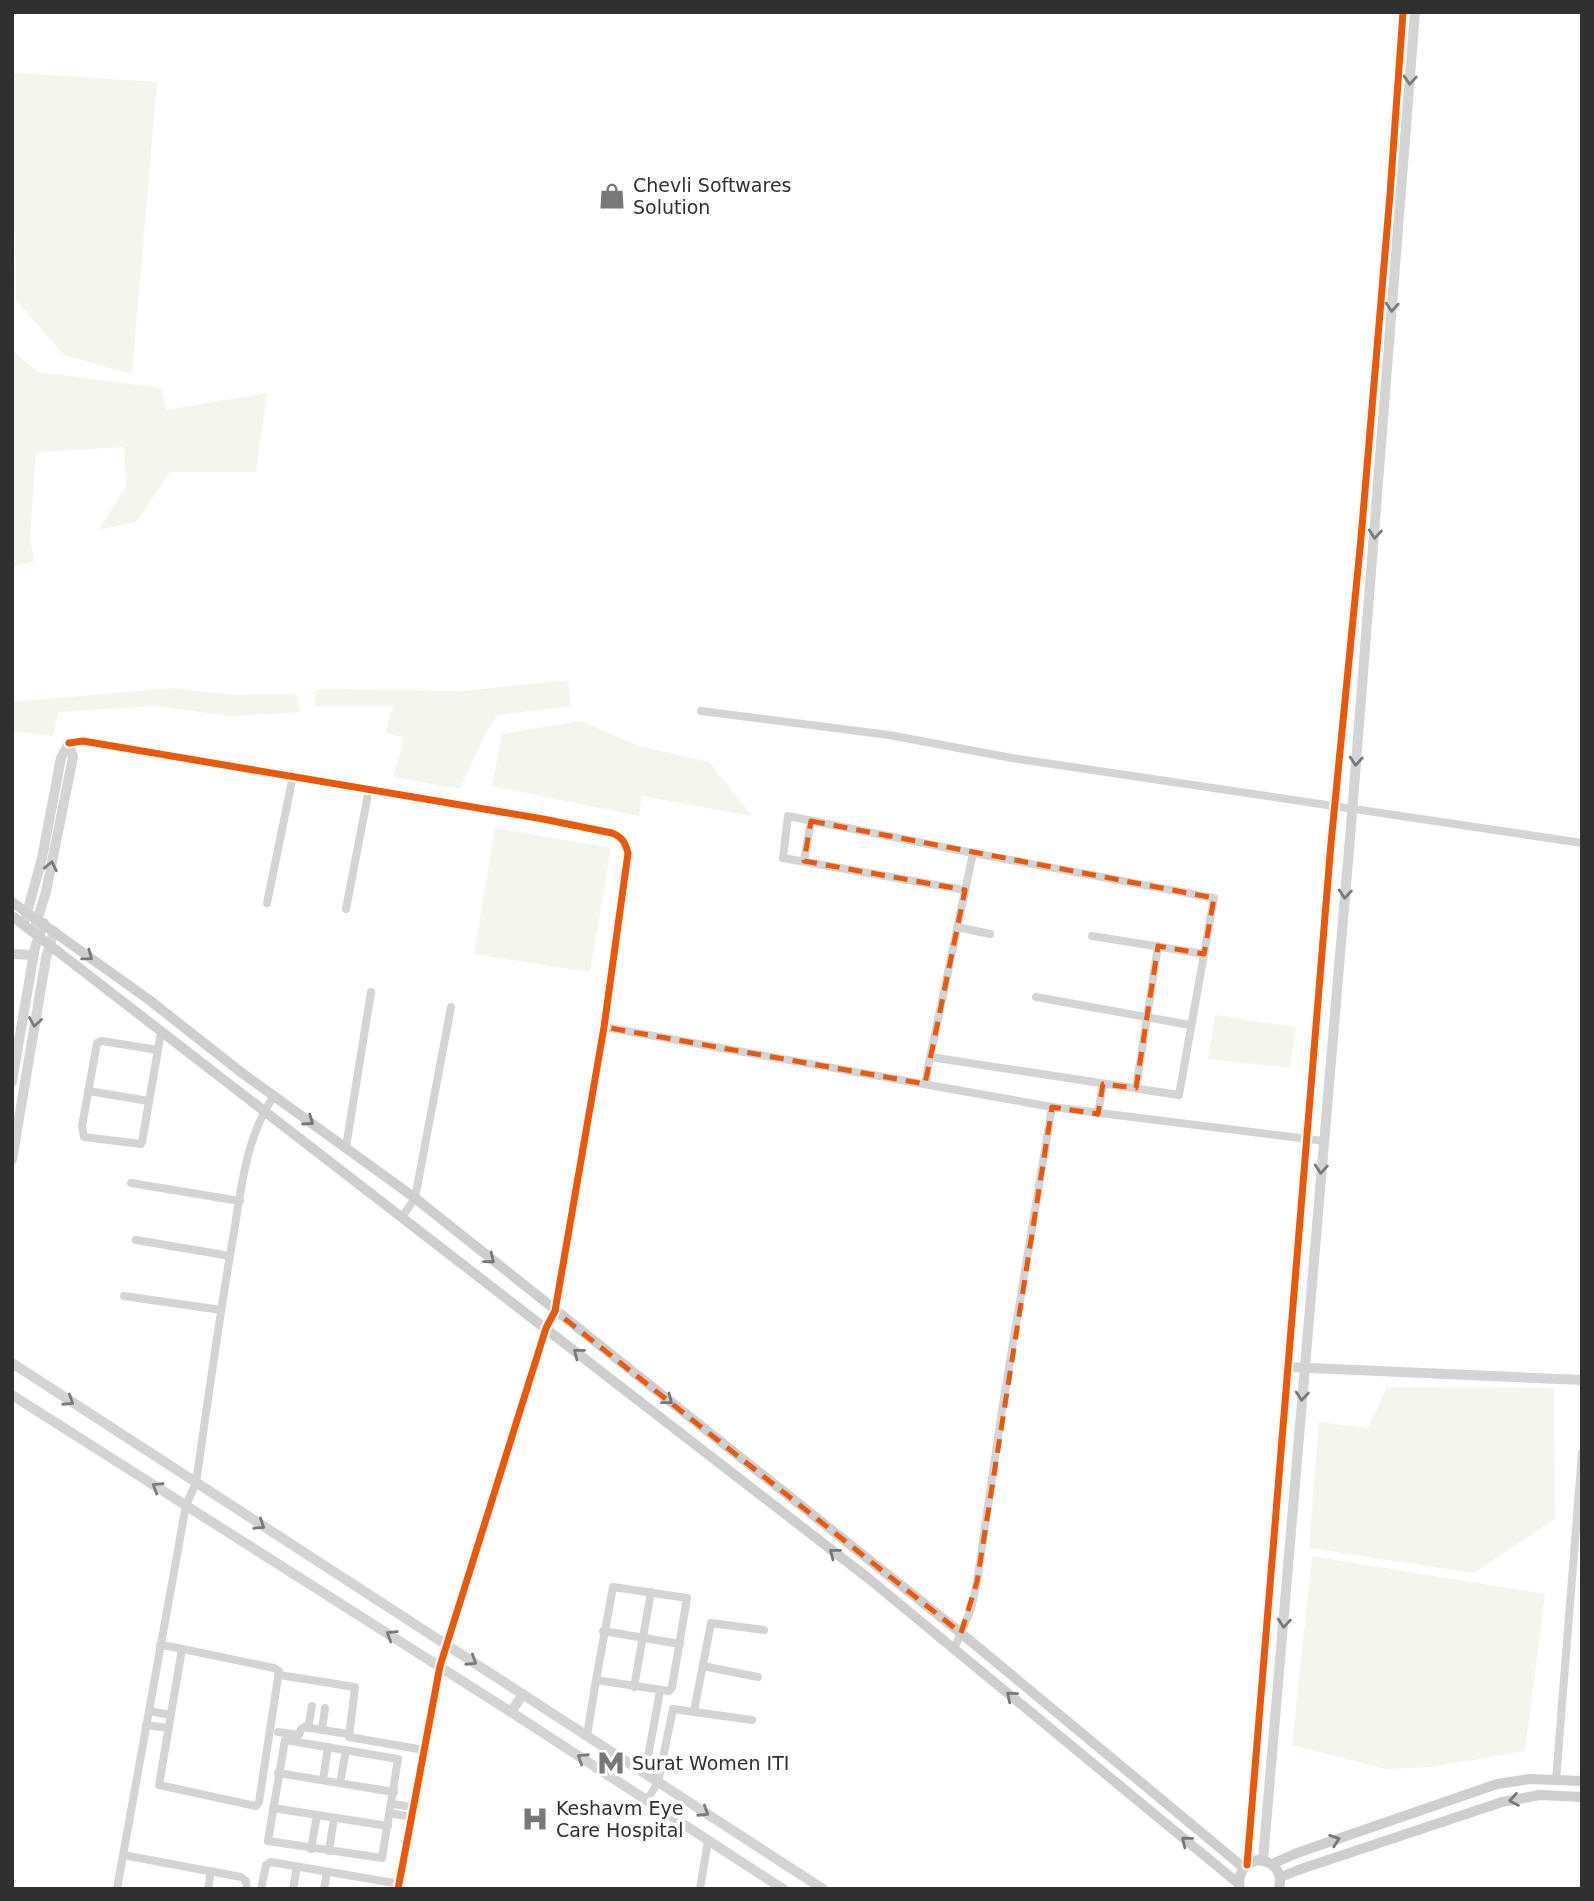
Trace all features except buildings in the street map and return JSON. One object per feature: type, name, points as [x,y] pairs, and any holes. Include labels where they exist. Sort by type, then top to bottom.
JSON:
[{"type":"main road","points":[[12,902],[415,1198],[961,1633],[1246,1866]]},
{"type":"main road","points":[[12,916],[868,1578],[1240,1886]]},
{"type":"main road","points":[[1240,1886],[1240,1875],[1246,1866],[1297,1853],[1497,1784],[1530,1779],[1582,1781]]},
{"type":"main road","points":[[1267,1862],[1280,1883],[1298,1870],[1502,1802],[1540,1796],[1582,1797]]},
{"type":"street","points":[[1246,1866],[1334,806],[1362,525],[1389,208],[1403,12]]},
{"type":"street","points":[[1267,1862],[1415,12]]},
{"type":"street","points":[[701,711],[889,735],[1012,758],[1582,843]]},
{"type":"street","points":[[12,1082],[34,955],[32,930],[37,918],[61,758],[69,743],[83,741],[543,820],[612,833],[620,836],[626,843],[628,853],[604,1027],[555,1311],[546,1328],[440,1666],[399,1887],[268,1862],[261,1889]]},
{"type":"street","points":[[267,903],[293,776]]},
{"type":"street","points":[[346,909],[369,789]]},
{"type":"street","points":[[930,1057],[1179,1094],[1214,898],[788,816],[783,858],[965,890]]},
{"type":"street","points":[[804,861],[811,821]]},
{"type":"street","points":[[925,1084],[973,853]]},
{"type":"street","points":[[32,930],[37,918]]},
{"type":"street","points":[[957,927],[990,933]]},
{"type":"street","points":[[12,1160],[49,944],[54,931]]},
{"type":"street","points":[[1092,936],[1204,954]]},
{"type":"street","points":[[1136,1088],[1158,947]]},
{"type":"street","points":[[12,954],[34,955]]},
{"type":"street","points":[[346,1147],[371,992]]},
{"type":"street","points":[[1036,997],[1190,1025]]},
{"type":"street","points":[[402,1217],[415,1198],[451,1007]]},
{"type":"street","points":[[604,1027],[1052,1107],[1324,1141]]},
{"type":"street","points":[[158,1050],[99,1041],[95,1045],[82,1126],[84,1137],[140,1145],[149,1101],[158,1050],[161,1031]]},
{"type":"street","points":[[1098,1114],[1103,1084]]},
{"type":"street","points":[[88,1091],[149,1101]]},
{"type":"street","points":[[117,1889],[186,1505],[196,1483],[221,1310],[250,1142],[263,1111],[274,1096]]},
{"type":"street","points":[[954,1649],[971,1609],[977,1582],[1002,1410],[1052,1107]]},
{"type":"street","points":[[131,1183],[240,1200]]},
{"type":"street","points":[[136,1240],[230,1256]]},
{"type":"street","points":[[124,1296],[221,1310]]},
{"type":"street","points":[[12,1363],[823,1889]]},
{"type":"street","points":[[1287,1367],[1582,1380]]},
{"type":"street","points":[[12,1395],[512,1712],[783,1889]]},
{"type":"street","points":[[1556,1780],[1582,1453]]},
{"type":"street","points":[[587,1737],[603,1631],[613,1587],[684,1597],[688,1600],[672,1687],[669,1691],[596,1680]]},
{"type":"street","points":[[634,1687],[651,1592]]},
{"type":"street","points":[[694,1711],[711,1623],[764,1630]]},
{"type":"street","points":[[603,1631],[680,1644]]},
{"type":"street","points":[[160,1645],[182,1649],[274,1668],[278,1670],[259,1802],[256,1806],[160,1786],[182,1649]]},
{"type":"street","points":[[703,1666],[758,1676]]},
{"type":"street","points":[[279,1675],[355,1687],[348,1734]]},
{"type":"street","points":[[645,1773],[660,1691]]},
{"type":"street","points":[[512,1712],[523,1694]]},
{"type":"street","points":[[308,1728],[312,1706]]},
{"type":"street","points":[[322,1730],[326,1708]]},
{"type":"street","points":[[647,1800],[658,1782],[674,1708],[752,1720]]},
{"type":"street","points":[[149,1711],[171,1715]]},
{"type":"street","points":[[146,1725],[168,1728]]},
{"type":"street","points":[[278,1732],[299,1735],[303,1727],[424,1750]]},
{"type":"street","points":[[285,1740],[346,1750],[398,1759],[383,1857],[380,1859],[268,1841],[285,1740]]},
{"type":"street","points":[[323,1780],[328,1747]]},
{"type":"street","points":[[340,1783],[346,1750]]},
{"type":"street","points":[[278,1773],[394,1792]]},
{"type":"street","points":[[392,1804],[413,1807]]},
{"type":"street","points":[[272,1808],[388,1826]]},
{"type":"street","points":[[390,1813],[411,1817]]},
{"type":"street","points":[[311,1849],[317,1815]]},
{"type":"street","points":[[328,1851],[334,1818]]},
{"type":"street","points":[[700,1889],[708,1841]]},
{"type":"street","points":[[123,1855],[242,1877],[246,1881],[247,1889]]},
{"type":"street","points":[[293,1889],[297,1867]]},
{"type":"street","points":[[208,1889],[211,1871]]},
{"type":"street","points":[[324,1889],[327,1872]]},
{"type":"highlighted area","points":[[811,821],[1214,898],[1204,954],[1158,946],[1136,1088],[1103,1084],[1098,1114],[1052,1107],[977,1582],[961,1633],[555,1311],[604,1027],[925,1084],[965,890],[804,861]]},
{"type":"shaded area","points":[[12,74],[157,82],[132,374],[64,355],[16,300],[15,232],[12,232]]},
{"type":"shaded area","points":[[12,350],[38,372],[161,388],[167,410],[267,393],[256,472],[170,472],[136,522],[98,530],[126,487],[124,447],[36,452],[30,538],[34,561],[12,567]]},
{"type":"shaded area","points":[[568,680],[571,706],[498,715],[485,734],[460,789],[393,777],[404,738],[385,732],[393,706],[315,706],[316,689],[463,691]]},
{"type":"shaded area","points":[[171,688],[235,695],[296,694],[301,712],[231,716],[155,706],[58,712],[53,736],[12,731],[12,702]]},
{"type":"shaded area","points":[[581,721],[639,746],[709,762],[752,816],[642,796],[639,816],[492,786],[502,734]]},
{"type":"shaded area","points":[[495,828],[611,848],[590,972],[474,954]]},
{"type":"shaded area","points":[[1215,1015],[1296,1027],[1290,1068],[1208,1059]]},
{"type":"shaded area","points":[[1387,1387],[1554,1388],[1555,1519],[1474,1573],[1309,1548],[1319,1422],[1368,1428]]},
{"type":"shaded area","points":[[1312,1556],[1545,1594],[1525,1751],[1432,1767],[1386,1769],[1292,1745]]},
{"type":"cycle path","points":[[1247,1865],[1331,843],[1361,538],[1390,194],[1403,12]]},
{"type":"cycle path","points":[[69,743],[83,741],[543,819],[612,833],[623,840],[626,846],[628,853],[604,1027],[555,1311],[546,1328],[440,1666],[398,1889]]},
{"type":"place","name":"Chevli Softwares Solution","points":[[612,196]]},
{"type":"place","name":"Surat Women ITI","points":[[611,1763]]},
{"type":"place","name":"Keshavm Eye Care Hospital","points":[[535,1819]]}]
